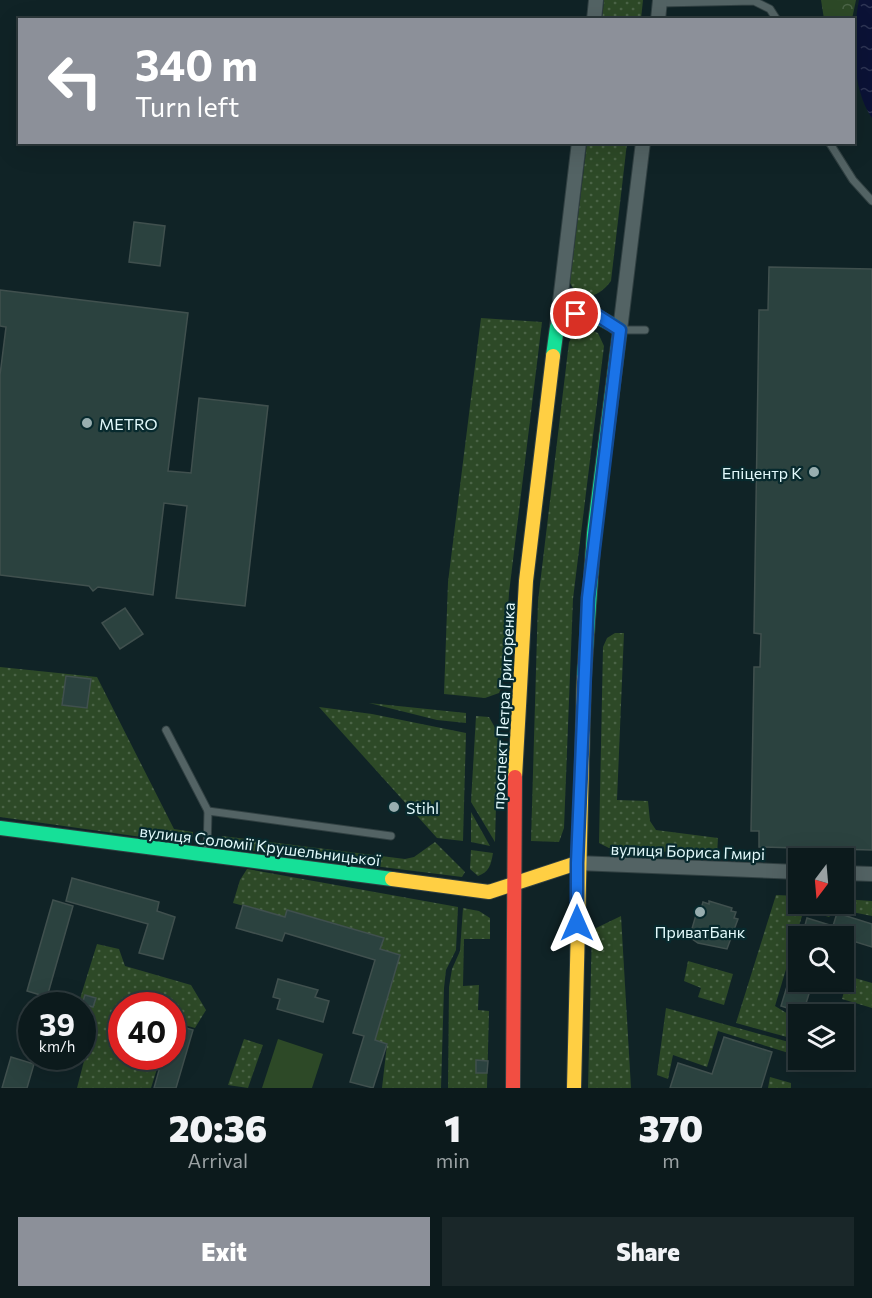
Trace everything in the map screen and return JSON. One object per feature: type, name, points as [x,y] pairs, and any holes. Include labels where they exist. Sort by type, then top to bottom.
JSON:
[{"type":"street","points":[[594,18],[596,0]]},
{"type":"street","points":[[658,18],[660,2]]},
{"type":"street","points":[[557,327],[579,144]]},
{"type":"street","points":[[574,1088],[577,863],[588,598],[642,144]]},
{"type":"street","points":[[557,327],[576,314],[585,313],[607,320],[620,330]]},
{"type":"street","name":"проспект Петра Григоренка","points":[[513,1088],[516,741],[524,604],[557,327]]},
{"type":"street","name":"вулиця Соломії Крушельницької","points":[[0,828],[489,892],[577,863]]},
{"type":"street","name":"вулиця Бориса Гмирі","points":[[577,863],[788,872]]},
{"type":"street","points":[[854,873],[872,874]]},
{"type":"lane","points":[[660,2],[754,1],[770,9],[776,18]]},
{"type":"lane","points":[[831,144],[853,180],[872,201]]},
{"type":"lane","points":[[620,330],[645,330]]},
{"type":"lane","points":[[166,730],[208,812],[207,854]]},
{"type":"lane","points":[[208,812],[391,836]]},
{"type":"green space","points":[[604,0],[643,0],[641,18],[602,18]]},
{"type":"green space","points":[[821,0],[856,0],[852,18],[824,18]]},
{"type":"green space","points":[[587,144],[627,144],[611,281],[601,291],[590,296],[579,294],[570,283]]},
{"type":"green space","points":[[481,318],[542,322],[509,593],[503,683],[499,693],[485,698],[444,694],[448,582]]},
{"type":"green space","points":[[585,328],[598,333],[604,346],[573,599],[564,828],[559,842],[531,841],[538,601],[569,342],[577,330]]},
{"type":"green space","points":[[615,633],[624,633],[617,800],[648,801],[650,821],[656,830],[718,838],[717,855],[609,848],[599,843],[603,647],[607,638]]},
{"type":"green space","points":[[0,667],[97,677],[174,829],[193,832],[193,837],[170,835],[163,840],[0,817]]},
{"type":"green space","points":[[369,703],[466,713],[466,723],[437,720]]},
{"type":"green space","points":[[319,707],[372,714],[466,733],[463,841],[437,838]]},
{"type":"green space","points":[[476,716],[489,717],[498,733],[495,842],[471,802]]},
{"type":"green space","points":[[471,812],[490,846],[471,842]]},
{"type":"green space","points":[[222,836],[405,859],[414,857],[435,842],[465,872],[462,877],[221,847]]},
{"type":"green space","points":[[471,850],[493,853],[489,867],[478,876],[470,869]]},
{"type":"green space","points":[[247,869],[458,907],[456,950],[446,970],[444,988],[441,1088],[382,1088],[387,1044],[375,1040],[380,949],[383,938],[288,910],[285,917],[233,903],[240,880]]},
{"type":"green space","points":[[776,895],[788,896],[788,914],[811,914],[802,916],[799,926],[788,926],[788,963],[775,1006],[788,1014],[788,1037],[736,1023]]},
{"type":"green space","points":[[854,900],[872,901],[872,916],[854,912]]},
{"type":"green space","points":[[463,908],[479,911],[490,918],[490,939],[464,939],[463,986],[479,985],[478,1010],[489,1011],[487,1088],[448,1088],[449,987],[452,969],[460,951]]},
{"type":"green space","points":[[621,916],[631,1088],[588,1088],[592,930]]},
{"type":"green space","points":[[97,944],[119,949],[125,966],[191,985],[206,1010],[195,1028],[186,1026],[186,992],[108,992],[108,1070],[157,1070],[151,1088],[77,1088],[82,1070],[96,1070],[96,992],[82,992]]},
{"type":"green space","points":[[688,961],[733,974],[724,1005],[698,997],[701,988],[684,981]]},
{"type":"green space","points":[[854,978],[872,983],[872,1008],[842,999],[844,992],[854,992]]},
{"type":"green space","points":[[666,1008],[788,1042],[788,1053],[718,1031],[707,1067],[673,1055],[668,1079],[657,1075]]},
{"type":"green space","points":[[244,1039],[263,1045],[248,1088],[228,1085]]},
{"type":"green space","points":[[278,1039],[323,1054],[312,1088],[262,1088]]},
{"type":"green space","points":[[770,1077],[791,1083],[791,1088],[768,1088]]},
{"type":"water","points":[[859,0],[872,0],[872,118],[865,106],[857,77],[855,29]]},
{"type":"building","points":[[134,222],[165,226],[160,266],[129,262]]},
{"type":"building","name":"Епіцентр К","points":[[769,267],[872,269],[872,850],[759,847],[759,831],[751,831],[754,667],[760,667],[761,634],[754,633],[759,310],[768,310]]},
{"type":"building","name":"METRO","points":[[0,290],[188,313],[168,471],[191,473],[199,398],[268,406],[245,606],[176,598],[187,506],[164,503],[153,595],[98,587],[93,591],[89,586],[0,575],[0,375],[6,327],[0,326]]},
{"type":"building","points":[[125,608],[143,634],[120,649],[102,623]]},
{"type":"building","points":[[66,676],[91,679],[87,708],[62,705]]},
{"type":"building","points":[[72,878],[159,902],[157,911],[175,917],[163,959],[139,953],[148,924],[66,901]]},
{"type":"building","points":[[53,900],[73,906],[48,992],[27,991]]},
{"type":"building","points":[[709,901],[732,908],[731,911],[736,912],[734,918],[738,919],[727,949],[698,943],[692,939],[693,933],[691,932],[698,908],[701,909],[703,902],[709,904]]},
{"type":"building","points":[[243,905],[285,917],[287,910],[384,938],[380,949],[400,955],[375,1040],[387,1044],[373,1088],[350,1082],[364,1036],[353,1033],[375,960],[285,933],[282,941],[236,928]]},
{"type":"building","points":[[837,914],[872,924],[872,947],[854,941],[854,926],[833,926]]},
{"type":"building","points":[[807,918],[833,926],[805,926]]},
{"type":"building","points":[[278,979],[318,990],[315,997],[329,1001],[323,1022],[277,1009],[280,999],[273,997]]},
{"type":"building","points":[[788,983],[788,992],[810,992],[806,1004],[788,1004],[788,1008],[781,1006]]},
{"type":"building","points":[[186,1028],[193,1030],[186,1054]]},
{"type":"building","points":[[724,1037],[772,1052],[761,1088],[670,1088],[678,1063],[712,1074]]},
{"type":"building","points":[[11,1057],[18,1059],[18,1070],[32,1070],[27,1088],[2,1088]]},
{"type":"building","points":[[476,1060],[488,1061],[487,1073],[476,1073]]},
{"type":"building","points":[[159,1070],[181,1070],[176,1088],[154,1088]]},
{"type":"traffic: fast","points":[[553,356],[557,327],[574,318],[596,317],[620,330],[594,533],[584,678]]},
{"type":"traffic: fast","points":[[0,828],[392,879]]},
{"type":"traffic: slow","points":[[515,777],[526,581],[553,356]]},
{"type":"traffic: slow","points":[[574,1088],[584,678]]},
{"type":"traffic: slow","points":[[392,879],[489,892],[577,863]]},
{"type":"traffic: jam","points":[[513,1088],[515,777]]},
{"type":"place","name":"METRO","points":[[87,423]]},
{"type":"place","name":"Епіцентр К","points":[[814,472]]},
{"type":"place","name":"Stihl","points":[[394,807]]},
{"type":"place","name":"ПриватБанк","points":[[700,912]]},
{"type":"route","points":[[576,314],[595,314],[620,330],[588,598],[577,863],[577,923]]}]
